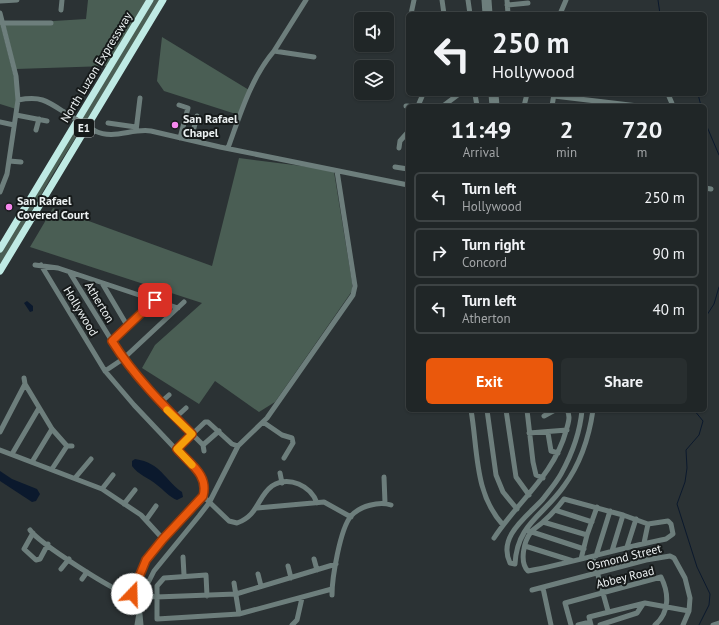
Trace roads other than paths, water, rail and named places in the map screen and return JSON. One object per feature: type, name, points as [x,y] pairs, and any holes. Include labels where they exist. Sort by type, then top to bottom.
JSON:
[{"type":"highway","name":"North Luzon Expressway","points":[[0,249],[150,0]]},
{"type":"highway","name":"North Luzon Expressway","points":[[0,271],[163,0]]},
{"type":"street","points":[[0,1],[17,0]]},
{"type":"street","points":[[62,0],[62,10]]},
{"type":"street","points":[[228,148],[252,87],[264,65],[306,0]]},
{"type":"street","points":[[411,12],[414,0]]},
{"type":"street","points":[[442,0],[444,12]]},
{"type":"street","points":[[468,0],[470,12]]},
{"type":"street","points":[[484,0],[485,12]]},
{"type":"street","points":[[489,0],[490,12]]},
{"type":"street","points":[[561,12],[566,0]]},
{"type":"street","points":[[508,12],[507,2],[528,3]]},
{"type":"street","points":[[0,13],[16,76],[18,100],[9,161],[5,180],[0,192]]},
{"type":"street","points":[[2,23],[51,23]]},
{"type":"street","points":[[274,51],[314,57]]},
{"type":"street","points":[[449,104],[458,96]]},
{"type":"street","points":[[562,96],[623,104]]},
{"type":"street","points":[[18,100],[33,98],[43,99],[95,131],[110,135],[136,129]]},
{"type":"street","points":[[136,129],[140,98]]},
{"type":"street","points":[[179,105],[188,108],[180,138]]},
{"type":"street","points":[[16,115],[47,121]]},
{"type":"street","points":[[192,140],[197,116]]},
{"type":"street","points":[[36,130],[39,119]]},
{"type":"street","points":[[0,122],[14,125]]},
{"type":"street","points":[[108,123],[406,185]]},
{"type":"street","points":[[399,148],[400,141],[406,134]]},
{"type":"street","points":[[9,161],[21,162]]},
{"type":"street","points":[[394,167],[406,169]]},
{"type":"street","points":[[137,625],[139,604],[156,567],[209,503],[238,446],[248,434],[263,422],[354,291],[337,171]]},
{"type":"street","points":[[35,265],[53,266],[178,308]]},
{"type":"street","name":"Hollywood","points":[[41,265],[105,371],[134,405],[203,478],[205,485],[203,496]]},
{"type":"street","name":"Atherton","points":[[70,272],[123,359],[160,402],[192,434],[203,448],[219,431]]},
{"type":"street","points":[[102,283],[128,327]]},
{"type":"street","points":[[112,341],[155,300]]},
{"type":"street","points":[[105,371],[123,359],[184,302]]},
{"type":"street","points":[[0,432],[24,381],[52,429],[70,446],[52,469]]},
{"type":"street","points":[[160,402],[169,395]]},
{"type":"street","points":[[12,454],[39,408]]},
{"type":"street","points":[[175,418],[186,408]]},
{"type":"street","points":[[471,412],[476,438],[479,477],[492,512],[503,525]]},
{"type":"street","points":[[487,412],[496,475],[503,492],[516,509]]},
{"type":"street","points":[[506,412],[516,477],[519,484],[529,495]]},
{"type":"street","points":[[527,412],[536,475],[543,478]]},
{"type":"street","points":[[544,416],[551,412]]},
{"type":"street","points":[[494,538],[516,509],[543,478],[558,453],[567,430],[569,420],[567,412]]},
{"type":"street","points":[[564,487],[550,504],[523,531],[517,545],[515,564],[510,563],[508,555],[509,542],[513,531],[543,499],[561,474],[579,434],[582,412]]},
{"type":"street","points":[[564,499],[561,490],[584,451],[593,412]]},
{"type":"street","points":[[177,449],[205,422],[211,424],[232,444],[238,446]]},
{"type":"street","points":[[263,422],[282,435],[292,438],[293,443],[284,458]]},
{"type":"street","points":[[32,462],[52,429]]},
{"type":"street","points":[[529,433],[548,433],[567,430]]},
{"type":"street","points":[[548,433],[552,452],[558,453]]},
{"type":"street","points":[[0,448],[102,489],[146,520],[163,539]]},
{"type":"street","points":[[76,478],[91,459]]},
{"type":"street","points":[[280,473],[282,483]]},
{"type":"street","points":[[102,489],[113,475]]},
{"type":"street","points":[[384,477],[385,503]]},
{"type":"street","points":[[48,544],[40,559],[36,560],[24,549],[32,531],[86,572],[130,595],[146,560],[163,539],[203,496],[229,521],[237,523],[249,516],[257,508],[263,497],[272,486],[282,483],[304,485],[310,490],[317,503]]},
{"type":"street","points":[[124,504],[135,490]]},
{"type":"street","points":[[564,499],[610,511],[648,524],[668,521],[673,534],[669,538],[612,551],[595,559],[574,561],[528,571],[525,567],[523,558],[525,546],[530,534],[555,510],[564,499]]},
{"type":"street","points":[[257,508],[324,502],[351,516]]},
{"type":"street","points":[[332,595],[336,564],[342,538],[351,516],[364,508],[385,503],[391,505]]},
{"type":"street","points":[[146,520],[156,506]]},
{"type":"street","points":[[582,560],[587,535],[597,508]]},
{"type":"street","points":[[555,510],[592,522]]},
{"type":"street","points":[[608,612],[597,573],[595,559],[610,511]]},
{"type":"street","points":[[612,551],[622,515]]},
{"type":"street","points":[[627,547],[636,519]]},
{"type":"street","points":[[543,522],[587,535]]},
{"type":"street","points":[[644,543],[648,524]]},
{"type":"street","points":[[523,531],[584,549]]},
{"type":"street","points":[[525,546],[574,561]]},
{"type":"street","name":"Osmond Street","points":[[532,590],[646,560],[672,556],[687,584],[690,598],[689,611],[683,625]]},
{"type":"street","points":[[183,557],[184,575]]},
{"type":"street","points":[[61,569],[69,558]]},
{"type":"street","points":[[314,559],[317,570]]},
{"type":"street","points":[[142,596],[207,596],[236,594],[336,564]]},
{"type":"street","points":[[288,566],[291,578]]},
{"type":"street","points":[[82,579],[86,572]]},
{"type":"street","points":[[258,574],[262,586]]},
{"type":"street","points":[[207,596],[206,575],[184,575],[168,577],[161,580],[157,586],[156,597],[158,620],[239,614],[332,589]]},
{"type":"street","name":"Abbey Road","points":[[571,625],[565,603],[661,577],[667,597],[667,607]]},
{"type":"street","points":[[234,583],[239,614]]},
{"type":"street","points":[[543,588],[551,625]]},
{"type":"street","points":[[133,591],[139,604],[141,625]]},
{"type":"street","points":[[292,625],[297,620],[302,598]]},
{"type":"street","points":[[578,625],[608,612],[649,603],[689,611]]},
{"type":"street","points":[[600,625],[612,624],[637,613],[643,604]]},
{"type":"street","points":[[655,625],[663,617],[667,607]]},
{"type":"street","points":[[713,625],[719,623]]},
{"type":"water","points":[[27,301],[33,306],[33,311],[30,312],[24,303]]},
{"type":"water","points":[[135,459],[144,461],[157,468],[182,492],[183,497],[177,500],[174,499],[137,472],[132,466],[132,461]]},
{"type":"water","points":[[0,471],[12,479],[37,489],[40,494],[36,501],[32,502],[0,481]]},
{"type":"waterway","points":[[658,0],[660,12]]},
{"type":"waterway","points":[[698,96],[700,104]]},
{"type":"waterway","points":[[707,127],[719,155]]},
{"type":"waterway","points":[[707,315],[714,304],[719,287]]},
{"type":"waterway","points":[[696,412],[703,421],[699,435],[686,450],[687,468],[685,482],[677,504],[697,567],[710,594],[709,605],[699,625]]},
{"type":"place","name":"San Rafael Chapel","points":[[175,125]]},
{"type":"place","name":"San Rafael Covered Court","points":[[9,207]]}]
